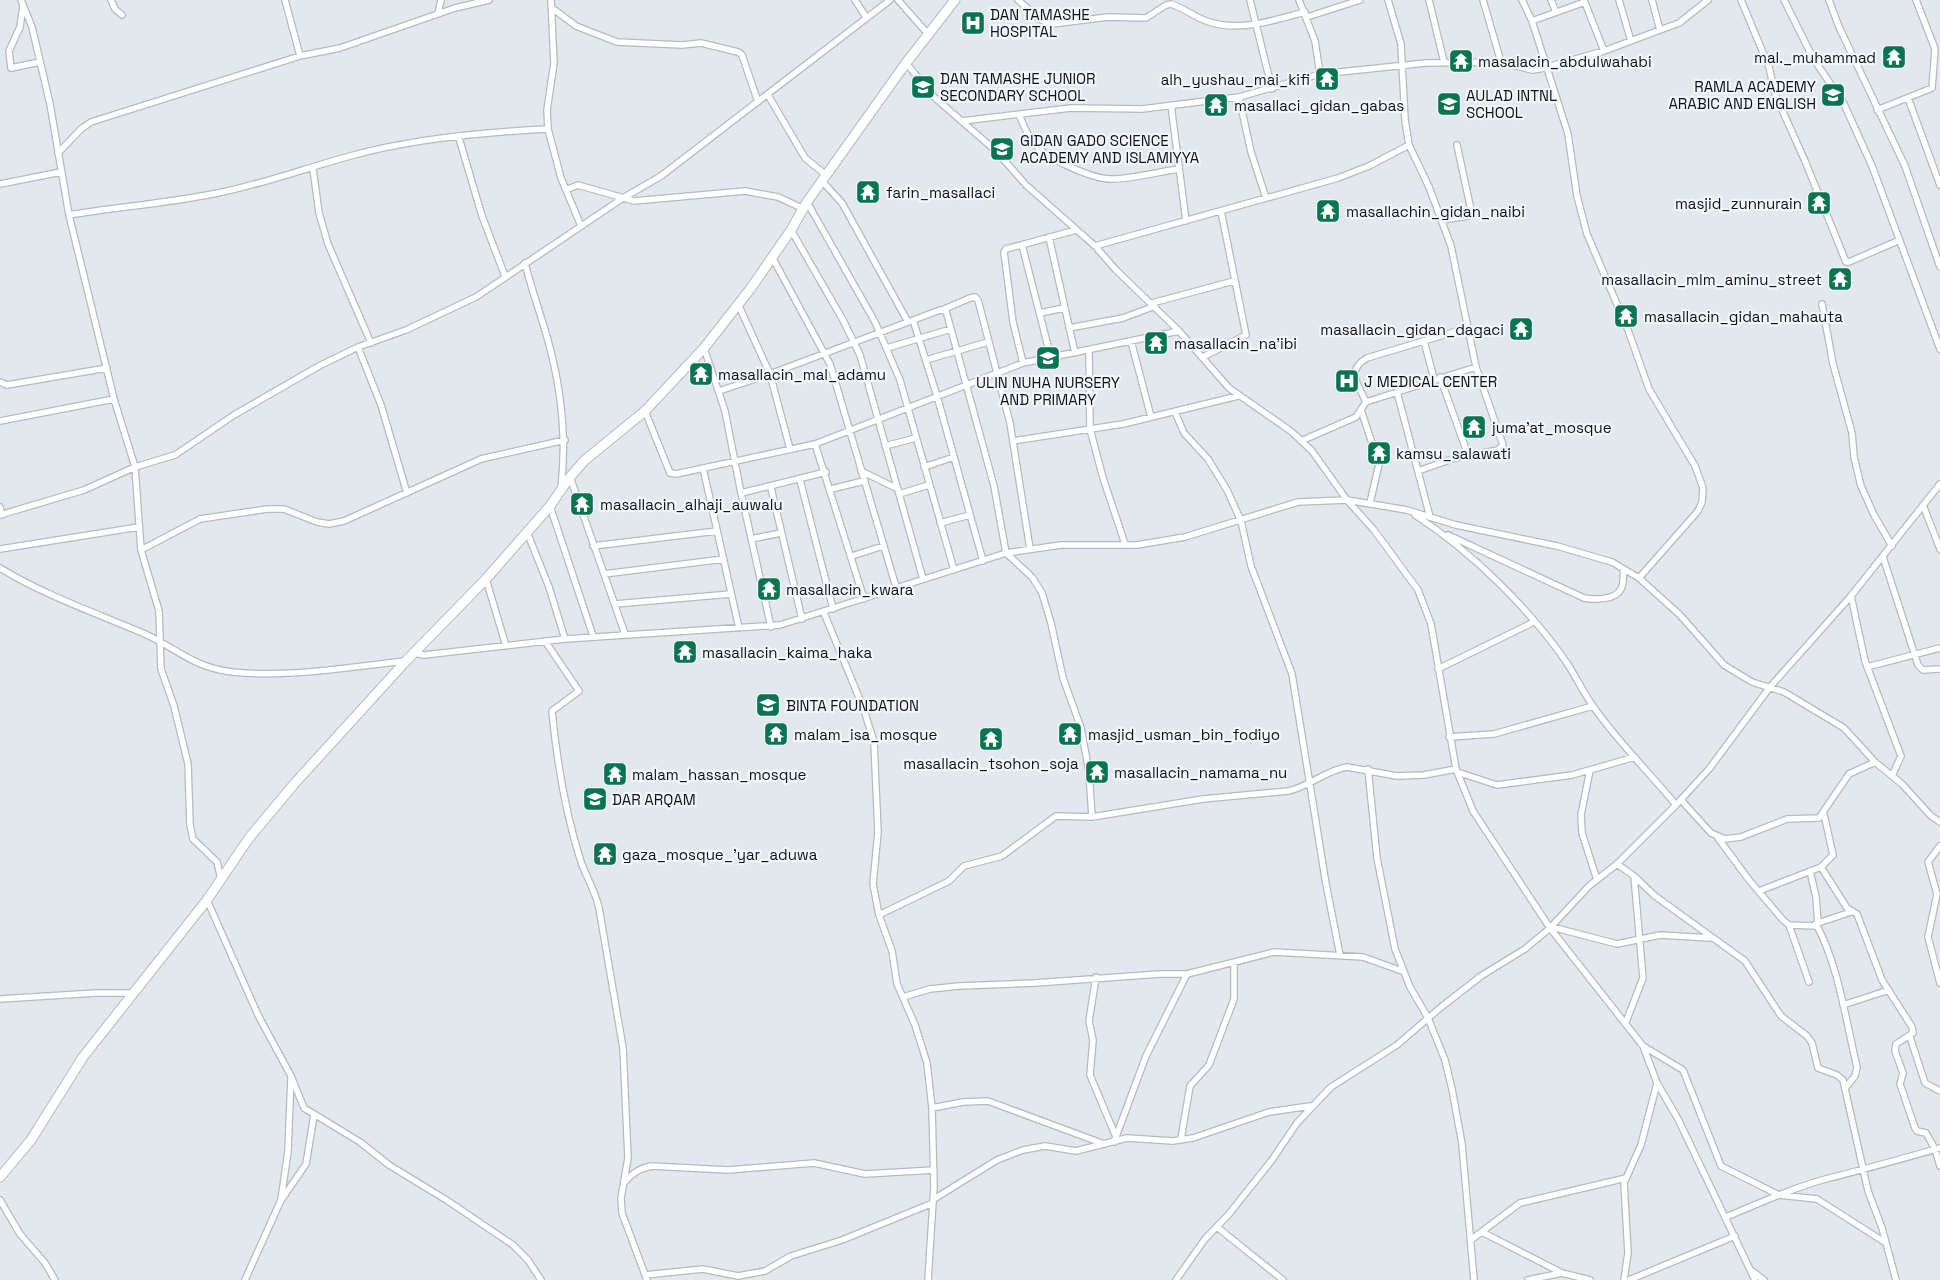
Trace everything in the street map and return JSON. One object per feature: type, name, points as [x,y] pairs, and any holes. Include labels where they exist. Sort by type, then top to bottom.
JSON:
[{"type":"street","points":[[111,0],[115,9],[122,15]]},
{"type":"street","points":[[285,0],[300,56]]},
{"type":"street","points":[[438,14],[441,0]]},
{"type":"street","points":[[58,153],[81,129],[91,122],[300,56],[340,48],[438,14],[489,0]]},
{"type":"street","points":[[551,0],[554,63],[548,110],[548,129],[566,190],[581,226]]},
{"type":"street","points":[[855,0],[866,18]]},
{"type":"street","points":[[0,507],[1,515],[84,490],[136,467],[176,455],[234,415],[319,366],[358,347],[406,330],[476,297],[623,198],[662,176],[890,0]]},
{"type":"street","points":[[898,0],[928,34]]},
{"type":"street","points":[[0,1177],[32,1140],[83,1057],[207,900],[249,838],[295,783],[406,661],[486,579],[550,506],[570,477],[604,443],[645,411],[704,348],[772,257],[791,230],[805,205],[906,63],[954,0]]},
{"type":"street","points":[[1018,0],[1041,20],[1052,24],[1108,17],[1146,18],[1166,5],[1171,4],[1211,23],[1257,25],[1306,15],[1360,0]]},
{"type":"street","points":[[1250,0],[1272,89]]},
{"type":"street","points":[[1299,0],[1315,41],[1320,74]]},
{"type":"street","points":[[1388,0],[1399,37],[1403,66],[1405,120],[1409,145],[1442,220],[1451,246],[1476,367],[1503,445],[1498,450],[1468,455],[1418,471]]},
{"type":"street","points":[[1429,0],[1444,62]]},
{"type":"street","points":[[1483,0],[1501,62]]},
{"type":"street","points":[[1522,0],[1532,21],[1568,134],[1577,196],[1587,234],[1628,330],[1649,389],[1695,466],[1703,488],[1702,502],[1698,511],[1639,578]]},
{"type":"street","points":[[1551,0],[1556,12]]},
{"type":"street","points":[[1619,0],[1631,42]]},
{"type":"street","points":[[1652,0],[1660,30]]},
{"type":"street","points":[[962,121],[1071,108],[1142,108],[1239,97],[1320,74],[1444,62],[1501,62],[1532,70],[1548,68],[1631,42],[1679,23],[1708,0]]},
{"type":"street","points":[[1741,0],[1769,67],[1775,94],[1805,161],[1846,262],[1900,240]]},
{"type":"street","points":[[1784,0],[1813,58],[1844,104],[1872,166],[1940,349]]},
{"type":"street","points":[[1828,0],[1904,166],[1940,264]]},
{"type":"street","points":[[1877,110],[1932,88],[1938,52],[1916,0]]},
{"type":"street","points":[[1532,21],[1584,1],[1604,51]]},
{"type":"street","points":[[22,2],[32,27],[69,215],[114,399],[136,467],[142,550],[159,611],[163,679],[174,706],[188,764],[188,815],[193,839],[215,859],[221,879]]},
{"type":"street","points":[[22,2],[20,28],[9,51],[10,68],[40,62]]},
{"type":"street","points":[[552,8],[576,26],[611,40],[644,44],[701,43],[738,52],[742,55],[758,102]]},
{"type":"street","points":[[906,63],[934,97],[996,151],[1026,186],[1095,246],[1116,270],[1154,304],[1238,396],[1292,432],[1312,451],[1418,590],[1431,624],[1456,771],[1473,811],[1551,928],[1643,1046],[1656,1083],[1678,1119],[1755,1280]]},
{"type":"street","points":[[768,95],[805,158],[824,178],[842,203],[919,338],[983,561]]},
{"type":"street","points":[[1239,97],[1251,152],[1266,198]]},
{"type":"street","points":[[1908,98],[1940,185]]},
{"type":"street","points":[[1172,105],[1186,221]]},
{"type":"street","points":[[1019,115],[1036,147],[1060,161],[1097,178],[1112,179],[1179,169]]},
{"type":"street","points":[[69,215],[218,193],[313,169],[350,156],[392,147],[496,132],[548,129]]},
{"type":"street","points":[[459,138],[482,216],[505,276]]},
{"type":"street","points":[[1095,246],[1338,178],[1369,166],[1409,145]]},
{"type":"street","points":[[1442,220],[1468,216],[1471,210],[1457,145]]},
{"type":"street","points":[[313,169],[319,213],[328,244],[371,343]]},
{"type":"street","points":[[0,184],[60,172]]},
{"type":"street","points":[[566,190],[578,185],[634,200],[745,191],[771,195],[805,205],[879,331],[887,348],[900,380],[954,570]]},
{"type":"street","points":[[1203,357],[1246,335],[1221,211]]},
{"type":"street","points":[[791,230],[854,343],[865,372],[923,579]]},
{"type":"street","points":[[1023,363],[1013,322],[1003,257],[1006,249],[1076,230]]},
{"type":"street","points":[[1049,237],[1075,353]]},
{"type":"street","points":[[1022,245],[1051,358]]},
{"type":"street","points":[[772,257],[826,354],[896,587]]},
{"type":"street","points":[[525,263],[559,386],[565,440],[560,490]]},
{"type":"street","points":[[1069,328],[1123,318],[1154,304],[1234,281]]},
{"type":"street","points":[[719,391],[826,354],[879,331],[970,298],[976,298],[1008,415],[1030,549]]},
{"type":"street","points":[[738,304],[770,374],[790,449]]},
{"type":"street","points":[[1822,304],[1834,364],[1852,433],[1854,457],[1861,486],[1874,515],[1892,546]]},
{"type":"street","points":[[1040,313],[1064,308]]},
{"type":"street","points":[[940,310],[946,311],[968,384],[994,486],[1006,553],[1032,577],[1042,593],[1051,623],[1063,678],[1081,728],[1090,772],[1092,817]]},
{"type":"street","points":[[1366,402],[1354,374],[1354,369],[1358,364],[1367,358],[1467,328]]},
{"type":"street","points":[[887,348],[951,329]]},
{"type":"street","points":[[645,411],[670,473],[676,474],[815,444],[907,406],[1023,363],[1180,331]]},
{"type":"street","points":[[1131,341],[1151,417]]},
{"type":"street","points":[[1424,341],[1468,455]]},
{"type":"street","points":[[926,360],[957,349],[988,342]]},
{"type":"street","points":[[358,347],[381,405],[408,493]]},
{"type":"street","points":[[704,348],[719,391],[731,435],[734,462],[771,627]]},
{"type":"street","points":[[1089,351],[1090,429],[1125,544]]},
{"type":"street","points":[[1301,441],[1356,417],[1366,402],[1476,367]]},
{"type":"street","points":[[0,382],[7,385],[107,368]]},
{"type":"street","points":[[1398,392],[1430,518]]},
{"type":"street","points":[[1013,441],[1090,429],[1176,412],[1238,396]]},
{"type":"street","points":[[0,421],[114,399]]},
{"type":"street","points":[[1361,410],[1379,464],[1370,504]]},
{"type":"street","points":[[1176,412],[1184,433],[1208,459],[1228,490],[1240,521],[1251,566],[1292,674],[1326,884],[1340,955]]},
{"type":"street","points":[[885,446],[916,438]]},
{"type":"street","points":[[142,550],[200,519],[277,508],[317,522],[329,524],[344,521],[481,459],[565,440]]},
{"type":"street","points":[[815,444],[826,472],[864,599]]},
{"type":"street","points":[[924,467],[954,457]]},
{"type":"street","points":[[703,468],[739,628]]},
{"type":"street","points":[[861,471],[898,492],[929,485]]},
{"type":"street","points":[[741,494],[771,488],[826,472]]},
{"type":"street","points":[[570,477],[625,634]]},
{"type":"street","points":[[800,480],[833,609]]},
{"type":"street","points":[[830,489],[864,481]]},
{"type":"street","points":[[1176,1280],[1217,1226],[1272,1160],[1310,1106],[1331,1087],[1397,1045],[1481,976],[1525,949],[1551,928],[1597,880],[1617,864],[1679,802],[1709,769],[1770,687],[1851,596],[1940,484]]},
{"type":"street","points":[[771,488],[802,619]]},
{"type":"street","points":[[414,653],[424,655],[593,636],[771,627],[824,613],[896,587],[1006,553],[1061,545],[1137,545],[1185,537],[1240,521],[1280,506],[1298,502],[1348,500],[1407,510],[1456,525],[1557,546],[1612,562],[1639,578],[1680,614],[1724,665],[1752,682],[1784,692],[1844,728],[1875,762],[1940,822]]},
{"type":"street","points":[[1923,505],[1940,549]]},
{"type":"street","points":[[550,506],[593,636]]},
{"type":"street","points":[[1407,510],[1443,533],[1584,598],[1593,600],[1616,594],[1621,589],[1624,569]]},
{"type":"street","points":[[940,523],[970,515]]},
{"type":"street","points":[[0,549],[139,527]]},
{"type":"street","points":[[593,546],[717,531]]},
{"type":"street","points":[[527,532],[549,587],[565,639]]},
{"type":"street","points":[[751,539],[781,533]]},
{"type":"street","points":[[1443,533],[1509,595],[1534,622],[1567,663],[1593,706],[1635,757],[1718,838],[1759,891],[1789,925],[1809,982]]},
{"type":"street","points":[[852,556],[883,546]]},
{"type":"street","points":[[1883,557],[1918,665],[1922,670],[1940,669]]},
{"type":"street","points":[[604,574],[724,560]]},
{"type":"street","points":[[0,568],[38,590],[161,642],[189,660],[231,672],[308,673],[406,661]]},
{"type":"street","points":[[486,579],[506,646]]},
{"type":"street","points":[[615,604],[731,594]]},
{"type":"street","points":[[1851,596],[1867,667],[1901,756],[1892,776]]},
{"type":"street","points":[[824,613],[863,707],[874,742],[878,832],[873,884],[880,915],[892,951],[897,984],[915,1024],[927,1063],[932,1108],[934,1170],[928,1280]]},
{"type":"street","points":[[1438,669],[1534,622]]},
{"type":"street","points":[[545,641],[579,691],[552,711],[556,760],[562,795],[582,862],[595,890],[599,908],[623,1048],[628,1158],[622,1214],[646,1278],[703,1269],[738,1276],[765,1271],[791,1256],[842,1240],[933,1201],[997,1160],[1023,1150],[1045,1146],[1076,1151],[1104,1144],[1115,1139],[1193,1138],[1269,1112],[1310,1106]]},
{"type":"street","points":[[1867,667],[1940,648]]},
{"type":"street","points":[[1449,737],[1503,732],[1593,706]]},
{"type":"street","points":[[880,915],[949,881],[964,866],[1002,856],[1056,816],[1092,817],[1203,799],[1288,791],[1298,789],[1340,768],[1368,769],[1397,776],[1456,771],[1497,785],[1572,775],[1635,757]]},
{"type":"street","points":[[1718,838],[1741,837],[1787,819],[1814,820],[1824,814],[1849,774],[1875,762]]},
{"type":"street","points":[[1368,769],[1377,858],[1395,948],[1402,971],[1428,1018],[1445,1060],[1452,1089],[1462,1144],[1464,1181],[1472,1239],[1474,1280]]},
{"type":"street","points":[[1590,770],[1581,815],[1582,833],[1597,880]]},
{"type":"street","points":[[1759,891],[1821,867],[1833,854],[1824,814]]},
{"type":"street","points":[[1940,846],[1928,862],[1937,894],[1928,936],[1940,982]]},
{"type":"street","points":[[1617,864],[1634,876],[1655,896],[1745,961],[1781,1016],[1807,1036],[1812,1043],[1818,1068],[1821,1071],[1837,1075],[1846,1087],[1868,1191],[1886,1243],[1896,1280]]},
{"type":"street","points":[[1821,867],[1851,912]]},
{"type":"street","points":[[1810,871],[1816,897],[1816,924],[1823,937],[1843,1005],[1856,1067],[1855,1076],[1846,1087]]},
{"type":"street","points":[[1626,1022],[1643,978],[1634,876]]},
{"type":"street","points":[[207,900],[258,1015],[291,1076],[302,1104],[314,1115],[360,1142],[389,1165],[448,1201],[513,1245],[528,1260],[541,1280]]},
{"type":"street","points":[[1789,925],[1816,924],[1851,912],[1857,914],[1882,980],[1912,1028],[1913,1033],[1910,1037],[1896,1044],[1895,1049],[1903,1073],[1900,1084],[1915,1128],[1917,1131],[1926,1133],[1938,1148],[1940,1166]]},
{"type":"street","points":[[1551,928],[1617,944],[1660,935],[1712,939]]},
{"type":"street","points":[[902,997],[930,989],[959,986],[1035,983],[1096,977],[1187,974],[1274,952],[1363,957],[1402,971]]},
{"type":"street","points":[[1180,1139],[1190,1086],[1209,1065],[1234,999],[1234,963]]},
{"type":"street","points":[[1115,1139],[1146,1056],[1187,974]]},
{"type":"street","points":[[1096,977],[1090,1012],[1092,1040],[1090,1075],[1115,1139]]},
{"type":"street","points":[[1843,1005],[1889,990]]},
{"type":"street","points":[[0,1000],[96,993],[132,994]]},
{"type":"street","points":[[1910,1037],[1924,1083],[1940,1090]]},
{"type":"street","points":[[1643,1046],[1683,1070],[1721,1166],[1779,1195],[1817,1199],[1886,1243]]},
{"type":"street","points":[[281,1200],[288,1151],[291,1076]]},
{"type":"street","points":[[1624,1280],[1628,1253],[1624,1188],[1626,1178],[1641,1145],[1656,1083]]},
{"type":"street","points":[[932,1108],[963,1102],[988,1101],[1104,1144]]},
{"type":"street","points":[[245,1280],[281,1200],[306,1164],[314,1115]]},
{"type":"street","points":[[1726,1217],[1822,1180],[1864,1171],[1938,1148]]},
{"type":"street","points":[[624,1183],[632,1174],[642,1168],[651,1166],[728,1170],[807,1163],[865,1174],[934,1170]]},
{"type":"street","points":[[1472,1239],[1520,1203],[1626,1178]]},
{"type":"street","points":[[0,1200],[20,1234],[45,1263],[55,1280]]},
{"type":"street","points":[[1217,1226],[1284,1280]]},
{"type":"street","points":[[1482,1232],[1562,1273],[1590,1280]]},
{"type":"street","points":[[1629,1280],[1735,1236]]},
{"type":"street","points":[[1751,1270],[1764,1280]]},
{"type":"street","points":[[1528,1280],[1562,1273]]},
{"type":"place","name":"DAN TAMASHE HOSPITAL","points":[[973,23]]},
{"type":"place","name":"mal._muhammad","points":[[1894,57]]},
{"type":"place","name":"masalacin_abdulwahabi","points":[[1461,61]]},
{"type":"place","name":"alh_yushau_mai_kifi","points":[[1327,79]]},
{"type":"place","name":"DAN TAMASHE JUNIOR SECONDARY SCHOOL","points":[[923,87]]},
{"type":"place","name":"RAMLA ACADEMY ARABIC AND ENGLISH","points":[[1833,95]]},
{"type":"place","name":"AULAD INTNL SCHOOL","points":[[1449,104]]},
{"type":"place","name":"masallaci_gidan_gabas","points":[[1216,105]]},
{"type":"place","name":"GIDAN GADO SCIENCE ACADEMY AND ISLAMIYYA","points":[[1002,149]]},
{"type":"place","name":"farin_masallaci","points":[[868,192]]},
{"type":"place","name":"masjid_zunnurain","points":[[1819,203]]},
{"type":"place","name":"masallachin_gidan_naibi","points":[[1328,211]]},
{"type":"place","name":"masallacin_mlm_aminu_street","points":[[1840,279]]},
{"type":"place","name":"masallacin_gidan_mahauta","points":[[1626,316]]},
{"type":"place","name":"masallacin_gidan_dagaci","points":[[1521,329]]},
{"type":"place","name":"masallacin_na'ibi","points":[[1156,343]]},
{"type":"place","name":"ULIN NUHA NURSERY AND PRIMARY","points":[[1048,358]]},
{"type":"place","name":"masallacin_mal_adamu","points":[[701,374]]},
{"type":"place","name":"J MEDICAL CENTER","points":[[1347,381]]},
{"type":"place","name":"juma'at_mosque","points":[[1474,427]]},
{"type":"place","name":"kamsu_salawati","points":[[1379,453]]},
{"type":"place","name":"masallacin_alhaji_auwalu","points":[[582,504]]},
{"type":"place","name":"masallacin_kwara","points":[[769,589]]},
{"type":"place","name":"masallacin_kaima_haka","points":[[685,652]]},
{"type":"place","name":"BINTA FOUNDATION","points":[[768,705]]},
{"type":"place","name":"malam_isa_mosque","points":[[776,734]]},
{"type":"place","name":"masjid_usman_bin_fodiyo","points":[[1070,734]]},
{"type":"place","name":"masallacin_tsohon_soja","points":[[991,739]]},
{"type":"place","name":"masallacin_namama_nu","points":[[1097,772]]},
{"type":"place","name":"malam_hassan_mosque","points":[[615,774]]},
{"type":"place","name":"DAR ARQAM","points":[[595,799]]},
{"type":"place","name":"gaza_mosque_'yar_aduwa","points":[[605,854]]}]
